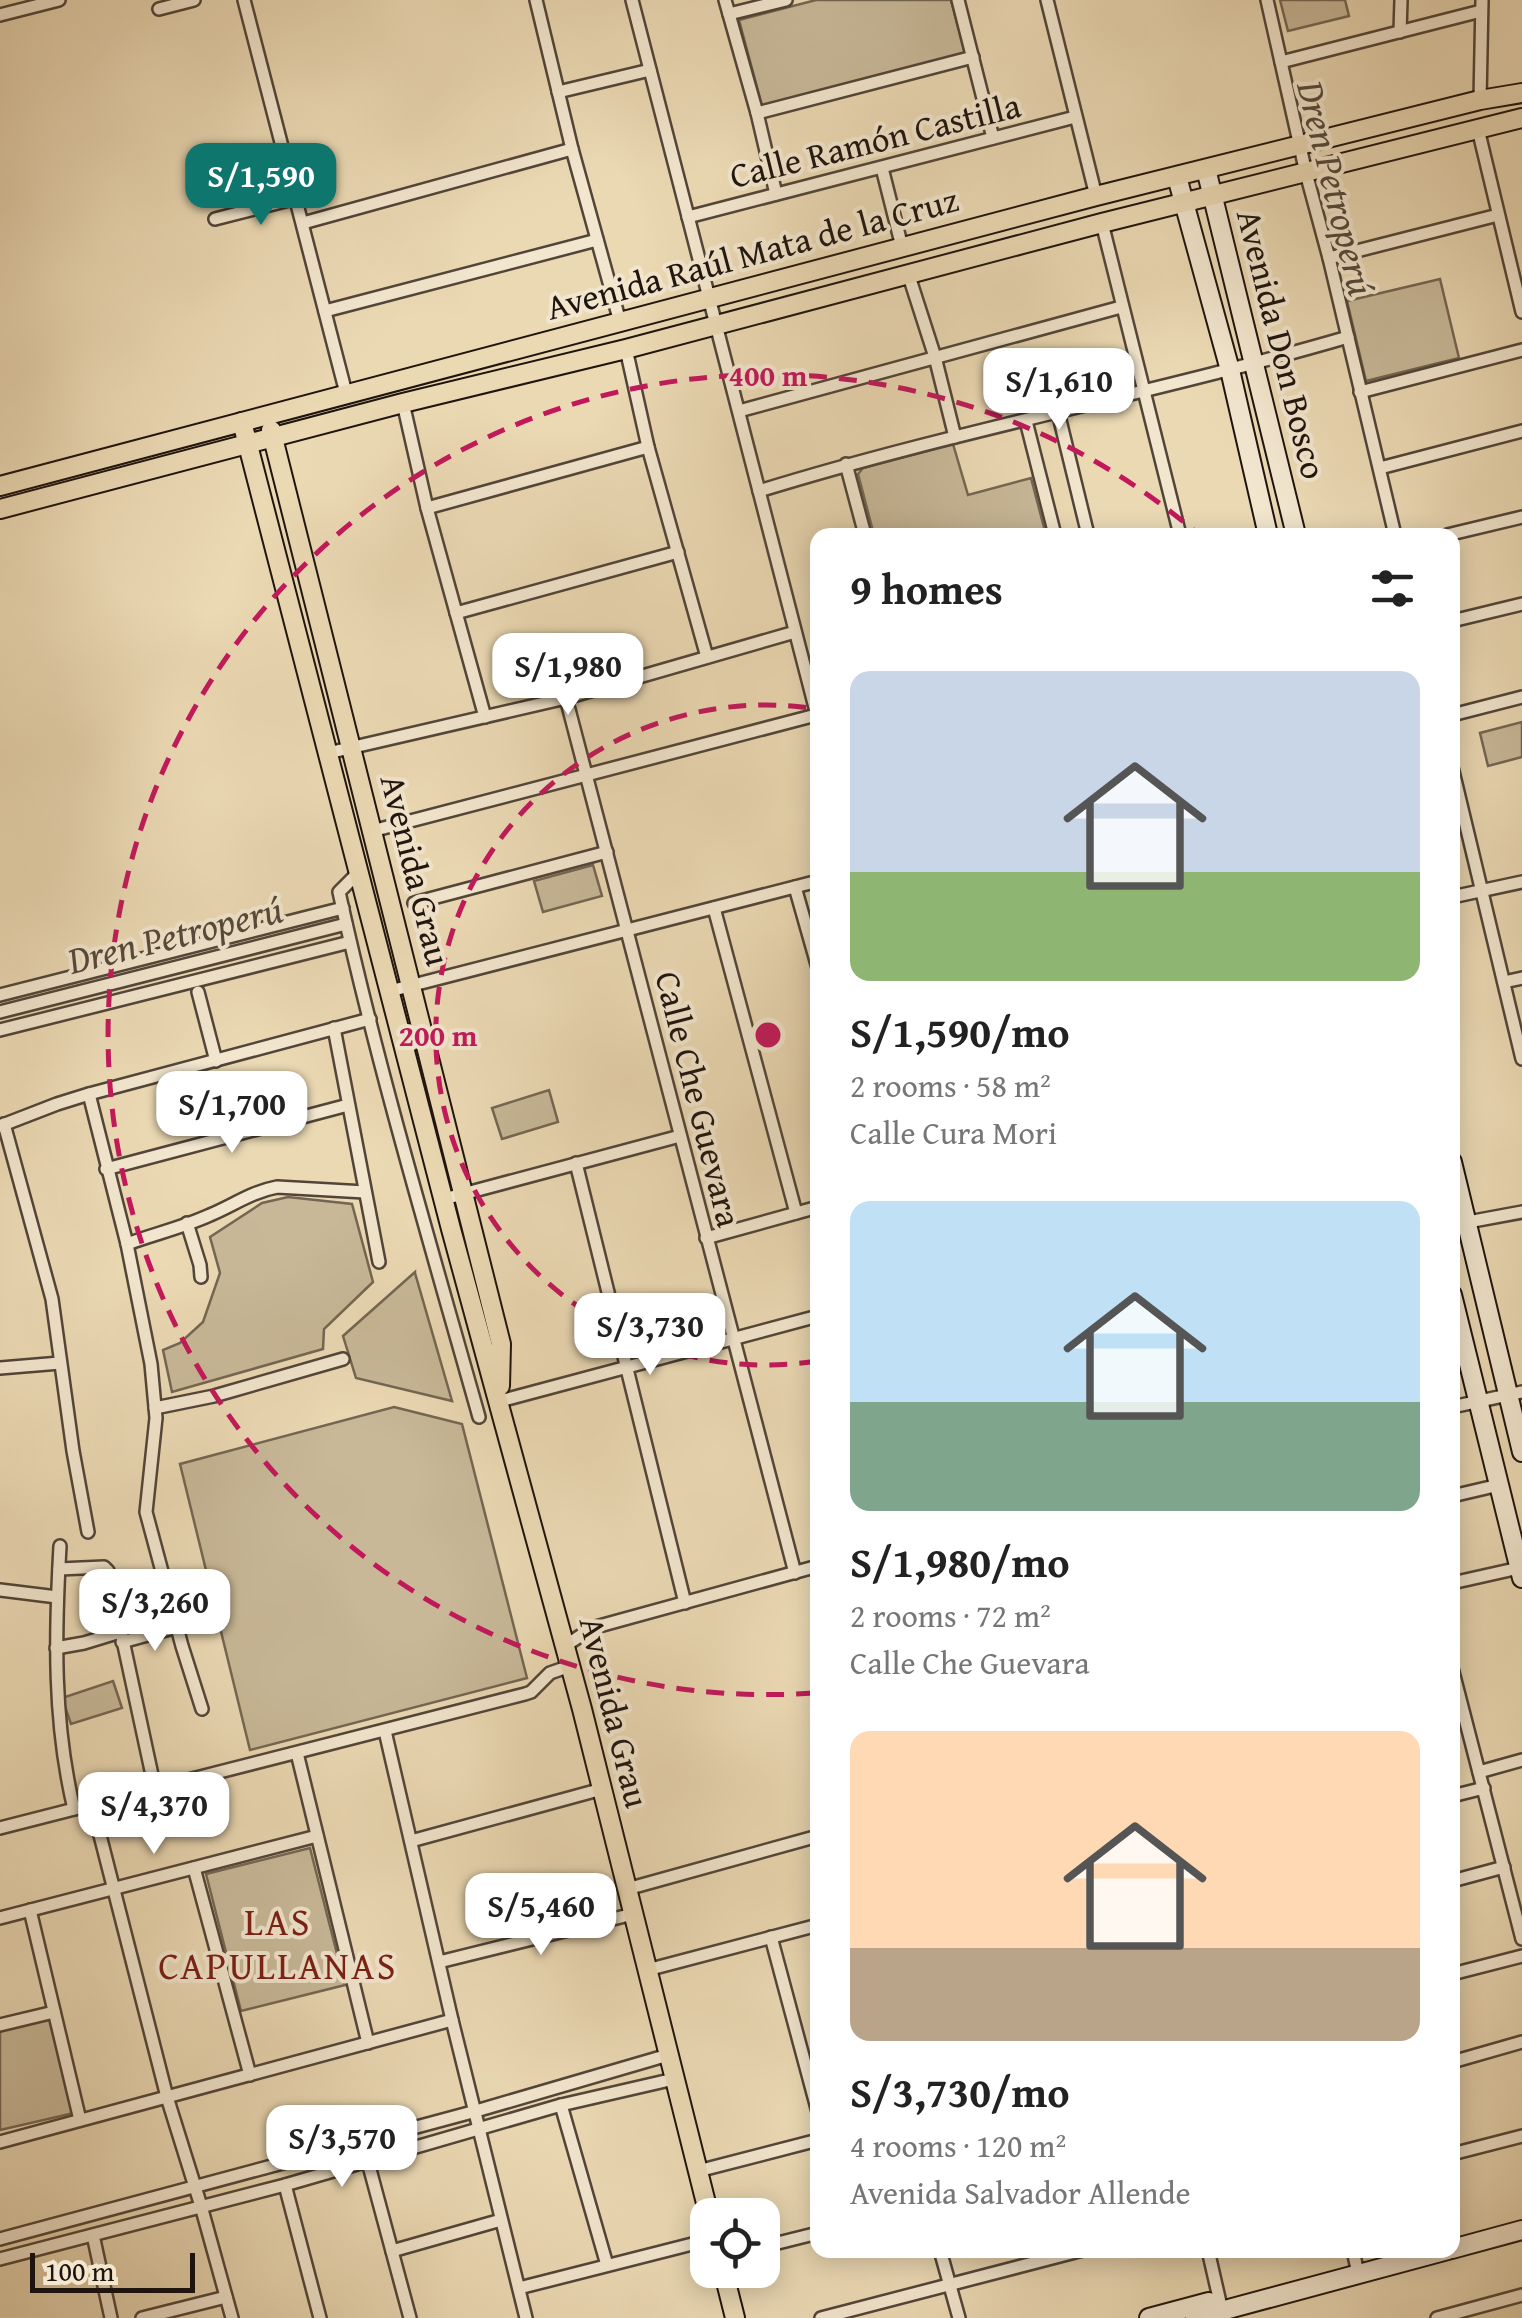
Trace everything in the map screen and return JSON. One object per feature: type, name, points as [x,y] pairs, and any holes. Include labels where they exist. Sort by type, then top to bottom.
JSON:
[{"type":"main road","name":"Avenida Raúl Mata de la Cruz","points":[[0,486],[1096,196],[1480,100],[1522,94]]},
{"type":"main road","name":"Avenida Raúl Mata de la Cruz","points":[[0,510],[1102,222],[1522,118]]},
{"type":"main road","name":"Avenida Grau","points":[[267,415],[501,1344],[500,1402]]},
{"type":"main road","name":"Avenida Grau","points":[[242,422],[565,1646],[705,2198]]},
{"type":"main road","points":[[725,2288],[729,2316]]},
{"type":"street","points":[[0,15],[59,0]]},
{"type":"street","points":[[160,9],[194,0]]},
{"type":"street","points":[[244,0],[346,393]]},
{"type":"street","points":[[536,0],[620,322]]},
{"type":"street","points":[[632,0],[810,683]]},
{"type":"street","points":[[725,0],[776,194]]},
{"type":"street","points":[[729,14],[786,0]]},
{"type":"street","points":[[958,0],[993,138]]},
{"type":"street","points":[[1047,0],[1096,196]]},
{"type":"street","points":[[1267,0],[1393,528]]},
{"type":"street","points":[[1400,32],[1401,0]]},
{"type":"street","points":[[1281,62],[1400,32],[1482,5],[1480,100]]},
{"type":"street","points":[[757,114],[973,57]]},
{"type":"street","points":[[558,92],[650,70]]},
{"type":"street","name":"Calle Ramón Castilla","points":[[688,217],[1075,117]]},
{"type":"street","points":[[1478,128],[1522,312]]},
{"type":"street","points":[[303,223],[572,149]]},
{"type":"street","points":[[882,168],[902,247]]},
{"type":"street","name":"Avenida Don Bosco","points":[[1206,170],[1294,528]]},
{"type":"street","name":"Avenida Don Bosco","points":[[1177,177],[1230,370],[1266,528]]},
{"type":"street","points":[[215,219],[297,198]]},
{"type":"street","points":[[1329,258],[1498,215]]},
{"type":"street","points":[[1102,222],[1178,528]]},
{"type":"street","points":[[325,311],[598,240]]},
{"type":"street","points":[[908,272],[955,437]]},
{"type":"street","points":[[738,411],[1121,307]]},
{"type":"street","points":[[759,491],[846,464],[1255,364],[1348,337]]},
{"type":"street","points":[[626,348],[648,448],[707,657]]},
{"type":"street","points":[[1360,392],[1522,350]]},
{"type":"street","points":[[403,403],[485,716]]},
{"type":"street","points":[[1058,412],[1086,528]]},
{"type":"street","points":[[1026,421],[1052,528]]},
{"type":"street","points":[[1380,468],[1522,431]]},
{"type":"street","points":[[428,508],[648,448]]},
{"type":"street","points":[[846,464],[863,528]]},
{"type":"street","points":[[1460,532],[1522,517]]},
{"type":"street","points":[[456,613],[678,552]]},
{"type":"street","points":[[1460,619],[1522,604]]},
{"type":"street","points":[[328,753],[566,698],[795,632]]},
{"type":"street","points":[[1460,713],[1522,697]]},
{"type":"street","name":"Calle Che Guevara","points":[[566,698],[794,1573]]},
{"type":"street","points":[[372,831],[810,719]]},
{"type":"street","points":[[1460,800],[1522,1060]]},
{"type":"street","points":[[414,903],[607,852]]},
{"type":"street","points":[[359,872],[339,892],[346,924],[479,1417]]},
{"type":"street","points":[[1460,896],[1522,882]]},
{"type":"street","points":[[390,990],[810,884]]},
{"type":"street","points":[[796,887],[810,939]]},
{"type":"street","points":[[0,995],[343,908]]},
{"type":"street","points":[[714,908],[796,1213]]},
{"type":"street","points":[[0,1012],[346,924]]},
{"type":"street","points":[[0,1030],[350,942]]},
{"type":"street","points":[[1504,982],[1522,978]]},
{"type":"street","points":[[198,992],[216,1061]]},
{"type":"street","points":[[88,1532],[52,1299],[2,1125],[89,1094],[370,1019]]},
{"type":"street","points":[[334,1028],[379,1262]]},
{"type":"street","points":[[89,1094],[127,1244],[151,1364],[156,1418],[146,1512],[202,1708]]},
{"type":"street","points":[[106,1169],[348,1105]]},
{"type":"street","points":[[444,1199],[680,1136]]},
{"type":"street","points":[[576,1163],[685,1603]]},
{"type":"street","points":[[127,1244],[210,1215],[265,1189],[365,1192]]},
{"type":"street","points":[[1460,1192],[1515,1394],[1522,1452]]},
{"type":"street","points":[[706,1238],[810,1209]]},
{"type":"street","points":[[1468,1222],[1522,1212]]},
{"type":"street","points":[[187,1223],[201,1277]]},
{"type":"street","points":[[500,1402],[810,1318]]},
{"type":"street","points":[[1460,1330],[1521,1573],[1460,1582]]},
{"type":"street","points":[[156,1408],[214,1396],[343,1359]]},
{"type":"street","points":[[0,1368],[60,1363]]},
{"type":"street","points":[[1460,1406],[1515,1394]]},
{"type":"street","points":[[1460,1494],[1499,1485]]},
{"type":"street","points":[[60,1546],[56,1648],[64,1767],[74,1809]]},
{"type":"street","points":[[59,1568],[104,1567],[108,1571],[156,1789]]},
{"type":"street","points":[[565,1646],[592,1628],[810,1568]]},
{"type":"street","points":[[0,1590],[57,1597]]},
{"type":"street","points":[[56,1648],[177,1627]]},
{"type":"street","points":[[0,1828],[525,1694],[550,1673],[570,1666]]},
{"type":"street","points":[[1460,1699],[1522,1939]]},
{"type":"street","points":[[385,1731],[526,2318]]},
{"type":"street","points":[[297,1753],[368,2043]]},
{"type":"street","points":[[1479,1772],[1522,1760]]},
{"type":"street","points":[[1460,1794],[1484,1788]]},
{"type":"street","points":[[410,1840],[602,1789]]},
{"type":"street","points":[[92,1804],[167,2097],[232,2318]]},
{"type":"street","points":[[0,1918],[317,1836]]},
{"type":"street","points":[[627,1889],[810,1838]]},
{"type":"street","points":[[1460,1879],[1504,1867]]},
{"type":"street","points":[[194,1868],[250,2075]]},
{"type":"street","points":[[30,1910],[80,2120]]},
{"type":"street","points":[[439,1962],[633,1914]]},
{"type":"street","points":[[648,1970],[810,1927]]},
{"type":"street","points":[[771,1937],[810,2082]]},
{"type":"street","points":[[1460,1972],[1522,1956]]},
{"type":"street","points":[[0,2026],[54,2012]]},
{"type":"street","points":[[0,2142],[452,2020]]},
{"type":"street","points":[[1460,2060],[1522,2042]]},
{"type":"street","points":[[0,2238],[668,2056]]},
{"type":"street","points":[[0,2259],[285,2185],[562,2105],[674,2079]]},
{"type":"street","points":[[562,2105],[607,2265]]},
{"type":"street","points":[[1460,2152],[1522,2136]]},
{"type":"street","points":[[698,2171],[810,2142]]},
{"type":"street","points":[[368,2162],[410,2318]]},
{"type":"street","points":[[285,2185],[320,2318]]},
{"type":"street","points":[[1460,2234],[1522,2218]]},
{"type":"street","points":[[392,2251],[501,2220]]},
{"type":"street","points":[[1460,2246],[1522,2230]]},
{"type":"street","points":[[780,2242],[810,2235]]},
{"type":"street","points":[[93,2236],[111,2318]]},
{"type":"street","points":[[519,2288],[690,2244]]},
{"type":"street","points":[[942,2258],[958,2318]]},
{"type":"street","points":[[821,2318],[1053,2258]]},
{"type":"street","points":[[1210,2258],[1221,2305]]},
{"type":"street","points":[[1149,2318],[1221,2305],[1355,2262],[1384,2258]]},
{"type":"street","points":[[1436,2318],[1460,2315],[1522,2295]]},
{"type":"street","points":[[142,2318],[226,2296]]},
{"type":"street","points":[[1195,2318],[1221,2305]]},
{"type":"shaded area","points":[[816,0],[951,0],[965,53],[762,106],[739,20]]},
{"type":"shaded area","points":[[1280,0],[1345,0],[1349,16],[1288,31]]},
{"type":"shaded area","points":[[1440,279],[1459,358],[1366,381],[1347,301]]},
{"type":"shaded area","points":[[953,444],[968,495],[1031,478],[1044,528],[872,528],[858,474],[863,468]]},
{"type":"shaded area","points":[[1522,722],[1522,757],[1488,766],[1480,733]]},
{"type":"shaded area","points":[[593,865],[602,896],[543,912],[534,881]]},
{"type":"shaded area","points":[[549,1090],[558,1122],[502,1139],[492,1108]]},
{"type":"shaded area","points":[[288,1197],[352,1204],[373,1282],[324,1329],[323,1349],[172,1392],[163,1350],[180,1343],[203,1322],[220,1273],[210,1237],[262,1203]]},
{"type":"shaded area","points":[[415,1272],[452,1401],[356,1378],[343,1336]]},
{"type":"shaded area","points":[[394,1407],[462,1424],[527,1678],[250,1750],[180,1464]]},
{"type":"shaded area","points":[[113,1681],[122,1708],[71,1724],[62,1698]]},
{"type":"shaded area","points":[[310,1848],[345,1985],[241,2011],[206,1874]]},
{"type":"shaded area","points":[[51,2016],[74,2113],[0,2130],[0,2029]]},
{"type":"district","name":"LAS CAPULLANAS","points":[[278,1943]]},
{"type":"water label","name":"Dren Petroperú","points":[[1337,188]]},
{"type":"water label","name":"Dren Petroperú","points":[[175,934]]}]
